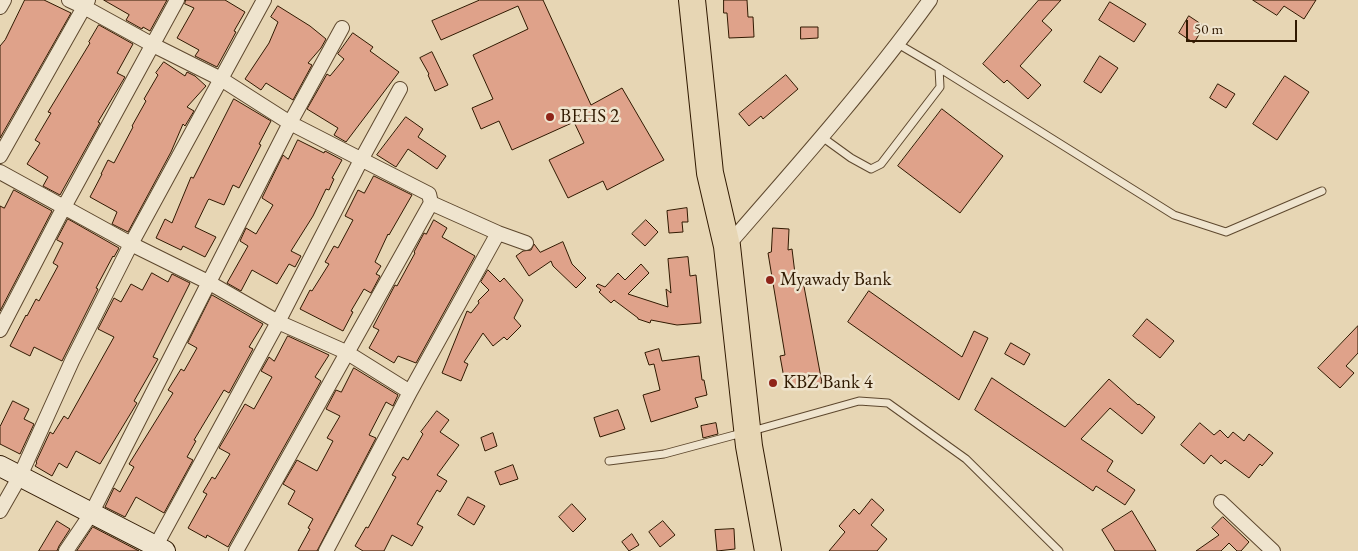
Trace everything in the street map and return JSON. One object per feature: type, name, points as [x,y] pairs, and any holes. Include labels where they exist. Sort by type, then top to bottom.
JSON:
[{"type":"highway","points":[[692,0],[710,173],[727,246],[748,432],[768,551]]},
{"type":"street","points":[[0,7],[4,0]]},
{"type":"street","points":[[69,0],[86,3],[153,45],[222,79],[290,123],[429,194],[431,203],[236,551]]},
{"type":"street","points":[[0,330],[64,207],[177,0]]},
{"type":"street","points":[[0,511],[20,476],[72,361],[131,244],[264,0]]},
{"type":"street","points":[[727,246],[822,137],[898,44],[930,0]]},
{"type":"street","points":[[0,156],[86,3]]},
{"type":"street","points":[[66,551],[91,514],[290,123],[342,28]]},
{"type":"street","points":[[0,466],[158,549],[400,89]]},
{"type":"street","points":[[0,172],[131,244],[208,282],[278,322],[346,352],[410,392]]},
{"type":"street","points":[[431,203],[498,233],[526,243]]},
{"type":"street","points":[[326,551],[410,392],[498,233]]},
{"type":"street","points":[[1221,502],[1274,551]]},
{"type":"lane","points":[[898,44],[1174,215],[1226,232],[1322,191]]},
{"type":"lane","points":[[822,137],[870,169],[881,164],[940,87],[939,68]]},
{"type":"lane","points":[[609,461],[664,454],[859,401],[888,403],[966,459],[1059,551]]},
{"type":"building","points":[[25,0],[44,0],[71,13],[0,138],[0,46],[5,40]]},
{"type":"building","points":[[104,0],[167,0],[150,31],[143,27],[142,29],[126,20],[129,15]]},
{"type":"building","points":[[186,0],[225,0],[245,12],[217,67],[195,56],[199,50],[177,38],[194,8],[185,4]]},
{"type":"building","points":[[480,0],[543,0],[591,105],[622,88],[664,160],[607,190],[603,181],[568,198],[549,160],[584,143],[574,122],[512,150],[499,121],[481,129],[472,108],[493,99],[473,55],[528,29],[518,6],[441,40],[432,21]]},
{"type":"building","points":[[724,0],[747,0],[748,17],[753,17],[754,37],[729,38],[727,13],[724,13]]},
{"type":"building","points":[[1039,0],[1061,0],[1042,21],[1052,30],[1020,66],[1041,85],[1028,99],[1007,80],[1004,83],[983,64]]},
{"type":"building","points":[[1253,0],[1316,0],[1304,19],[1284,6],[1277,15]]},
{"type":"building","points":[[1110,2],[1146,24],[1134,42],[1099,20]]},
{"type":"building","points":[[278,6],[310,26],[326,39],[308,63],[312,65],[293,100],[266,83],[261,90],[245,79],[269,43],[278,22],[271,17]]},
{"type":"building","points":[[1189,16],[1204,26],[1194,43],[1179,33]]},
{"type":"building","points":[[99,25],[133,44],[117,73],[125,77],[98,122],[100,123],[60,195],[43,186],[48,177],[27,164],[40,143],[35,140],[51,113],[48,112]]},
{"type":"building","points":[[801,27],[818,27],[818,38],[801,39]]},
{"type":"building","points":[[353,33],[373,47],[370,51],[399,72],[346,142],[334,135],[338,128],[307,109],[327,74],[330,76],[344,59],[338,54]]},
{"type":"building","points":[[432,52],[448,85],[435,91],[429,74],[420,58]]},
{"type":"building","points":[[1100,56],[1118,68],[1101,93],[1084,82]]},
{"type":"building","points":[[164,62],[185,76],[187,72],[195,76],[206,86],[187,107],[194,111],[185,126],[183,124],[171,152],[128,232],[112,224],[117,212],[90,197],[108,160],[114,163],[146,101],[144,99],[158,75],[156,73]]},
{"type":"building","points":[[786,75],[798,89],[763,119],[761,116],[749,126],[739,114]]},
{"type":"building","points":[[1285,76],[1309,92],[1277,140],[1253,124]]},
{"type":"building","points":[[1218,84],[1235,94],[1226,108],[1210,98]]},
{"type":"building","points":[[234,99],[271,121],[239,188],[233,185],[224,205],[208,200],[195,227],[216,237],[205,257],[183,246],[181,250],[156,238],[165,219],[172,223],[191,177],[193,178]]},
{"type":"building","points":[[942,109],[1003,156],[960,213],[898,166]]},
{"type":"building","points":[[406,117],[423,129],[418,137],[446,156],[437,169],[408,149],[396,167],[377,155]]},
{"type":"building","points":[[298,140],[342,160],[332,178],[334,179],[329,190],[326,189],[313,216],[291,251],[301,256],[295,267],[289,264],[277,284],[252,270],[241,291],[227,283],[248,246],[240,241],[246,228],[256,234],[273,205],[262,198],[283,155],[288,159]]},
{"type":"building","points":[[374,176],[412,195],[388,234],[375,262],[381,266],[376,274],[380,276],[371,293],[364,289],[351,311],[353,312],[343,331],[300,309],[310,290],[312,291],[329,264],[325,262],[334,246],[338,248],[353,220],[345,216],[358,190],[364,193]]},
{"type":"building","points":[[14,190],[52,211],[0,311],[0,206],[4,208]]},
{"type":"building","points":[[687,208],[688,222],[682,222],[683,232],[669,233],[667,211]]},
{"type":"building","points":[[68,219],[119,248],[96,288],[98,289],[62,361],[34,347],[30,356],[10,346],[26,315],[36,299],[39,301],[58,266],[53,263],[63,243],[57,240]]},
{"type":"building","points":[[434,220],[447,228],[442,237],[475,256],[416,363],[398,356],[394,363],[369,348],[379,330],[373,327],[395,285],[397,286],[415,253],[424,233],[426,234]]},
{"type":"building","points":[[646,220],[658,232],[645,246],[632,234]]},
{"type":"building","points":[[773,228],[789,229],[788,250],[792,249],[796,282],[803,281],[822,383],[786,389],[780,356],[785,355],[768,253],[771,252]]},
{"type":"building","points":[[563,242],[572,264],[586,278],[576,288],[553,266],[551,261],[529,276],[516,256],[523,251],[531,250],[534,244],[540,252]]},
{"type":"building","points":[[688,257],[690,276],[696,275],[701,323],[677,325],[651,320],[650,323],[638,319],[614,300],[611,303],[599,292],[601,290],[596,286],[598,284],[605,287],[618,273],[625,280],[641,264],[649,273],[628,294],[668,307],[666,289],[671,293],[668,259]]},
{"type":"building","points":[[488,270],[500,282],[504,278],[523,300],[514,318],[521,326],[507,340],[504,337],[493,346],[483,333],[464,362],[468,364],[461,381],[442,373],[467,311],[471,313],[479,303],[478,301],[489,290],[481,282]]},
{"type":"building","points":[[152,273],[168,282],[172,274],[190,283],[153,357],[158,359],[134,401],[137,403],[100,464],[76,451],[67,468],[59,463],[52,476],[35,466],[36,462],[50,432],[53,434],[64,416],[68,419],[114,337],[98,329],[114,298],[121,302],[131,284],[142,290]]},
{"type":"building","points":[[869,291],[962,357],[974,331],[988,338],[959,400],[848,322]]},
{"type":"building","points":[[212,295],[263,324],[249,347],[253,349],[229,393],[224,390],[194,440],[196,441],[187,457],[193,460],[164,513],[136,497],[125,517],[105,507],[114,488],[120,492],[134,467],[129,464],[173,393],[168,390],[181,369],[184,371],[197,348],[188,343]]},
{"type":"building","points":[[1147,319],[1174,341],[1160,358],[1133,336]]},
{"type":"building","points":[[1358,326],[1358,353],[1346,366],[1354,373],[1340,388],[1318,368]]},
{"type":"building","points":[[288,336],[329,355],[315,377],[321,381],[228,547],[207,535],[206,538],[188,528],[207,494],[203,492],[212,477],[215,479],[230,454],[219,448],[245,404],[254,409],[272,377],[261,371],[269,357],[274,361]]},
{"type":"building","points":[[1011,343],[1030,354],[1024,365],[1005,354]]},
{"type":"building","points":[[659,349],[662,361],[699,356],[702,380],[704,380],[707,395],[695,398],[698,407],[651,422],[643,395],[660,390],[654,364],[649,365],[645,353]]},
{"type":"building","points":[[354,368],[398,395],[393,406],[386,402],[369,435],[376,438],[317,551],[298,551],[310,529],[308,528],[313,519],[288,504],[295,491],[283,484],[297,460],[317,471],[333,441],[327,438],[340,416],[326,409],[336,390],[341,392]]},
{"type":"building","points":[[992,378],[1065,427],[1109,379],[1138,405],[1155,417],[1142,434],[1110,408],[1081,439],[1113,461],[1107,471],[1135,490],[1125,505],[1096,486],[1093,491],[975,410]]},
{"type":"building","points":[[13,401],[29,409],[24,419],[34,424],[20,454],[0,444],[0,427]]},
{"type":"building","points":[[618,410],[625,429],[600,437],[594,418]]},
{"type":"building","points":[[437,411],[449,420],[440,432],[459,445],[437,475],[447,481],[440,492],[437,490],[417,524],[423,527],[412,546],[392,535],[384,551],[363,551],[355,546],[366,527],[368,528],[396,477],[392,475],[403,457],[408,460],[423,434],[421,432]]},
{"type":"building","points":[[716,423],[718,434],[703,438],[701,426]]},
{"type":"building","points":[[1200,423],[1214,435],[1220,430],[1228,438],[1233,432],[1244,441],[1249,434],[1273,453],[1262,466],[1260,464],[1249,478],[1225,460],[1221,464],[1211,455],[1204,464],[1181,445]]},
{"type":"building","points":[[493,433],[497,446],[485,451],[481,438]]},
{"type":"building","points":[[513,465],[518,479],[500,485],[495,472]]},
{"type":"building","points":[[468,497],[485,506],[474,525],[458,515]]},
{"type":"building","points":[[872,499],[884,510],[871,525],[887,539],[877,551],[829,551],[845,532],[839,526],[854,509],[859,514]]},
{"type":"building","points":[[572,504],[586,519],[573,532],[559,517]]},
{"type":"building","points":[[1132,511],[1156,551],[1115,551],[1102,530]]},
{"type":"building","points":[[1223,517],[1249,542],[1241,551],[1237,551],[1229,543],[1221,551],[1196,551],[1219,535],[1212,528]]},
{"type":"building","points":[[57,521],[70,529],[57,551],[39,551]]},
{"type":"building","points":[[663,521],[675,535],[660,547],[649,532]]},
{"type":"building","points":[[93,527],[139,551],[77,551]]},
{"type":"building","points":[[734,529],[735,549],[717,551],[715,530]]},
{"type":"building","points":[[632,534],[639,545],[629,551],[622,542]]},
{"type":"place","name":"BEHS 2","points":[[550,117]]},
{"type":"place","name":"Myawady Bank","points":[[770,280]]},
{"type":"place","name":"KBZ Bank 4","points":[[773,383]]}]
